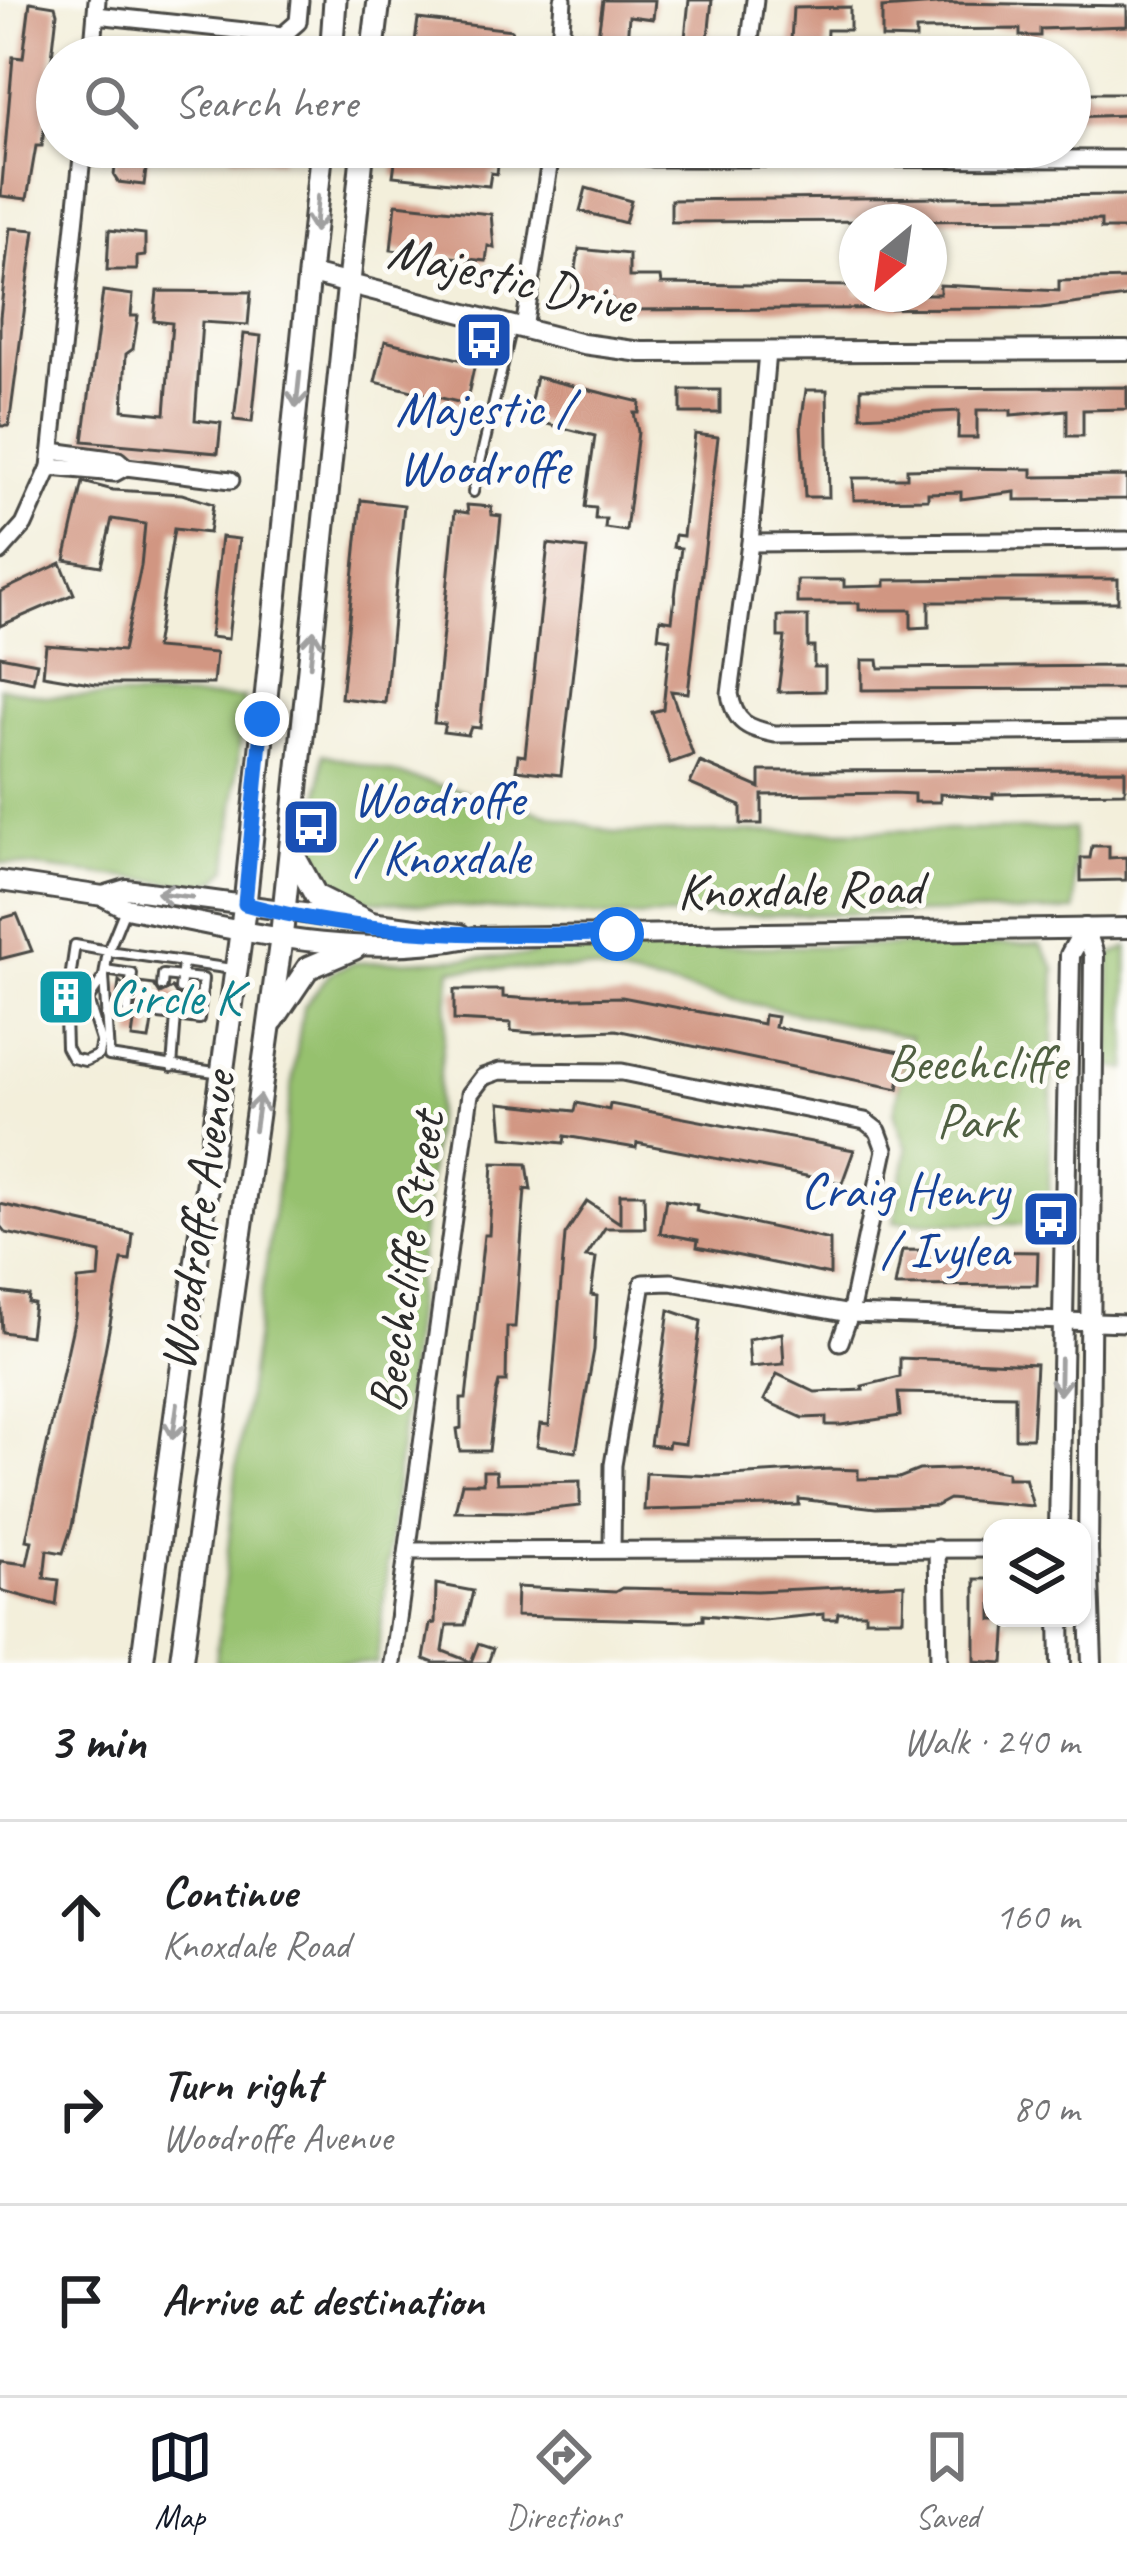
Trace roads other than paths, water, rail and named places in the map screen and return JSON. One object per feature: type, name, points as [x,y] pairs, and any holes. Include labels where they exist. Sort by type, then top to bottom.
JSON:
[{"type":"main road","points":[[332,36],[335,0]]},
{"type":"main road","points":[[375,36],[379,0]]},
{"type":"main road","name":"Woodroffe Avenue","points":[[144,1653],[242,931],[320,168]]},
{"type":"main road","name":"Woodroffe Avenue","points":[[182,1656],[281,940],[361,168]]},
{"type":"main road","points":[[291,848],[316,896],[371,924]]},
{"type":"main road","points":[[270,1026],[308,968],[355,948]]},
{"type":"main road","points":[[144,1653],[182,1656]]},
{"type":"street","points":[[96,8],[283,34],[298,22],[300,0]]},
{"type":"street","points":[[560,36],[562,0]]},
{"type":"street","points":[[750,36],[754,0]]},
{"type":"street","points":[[1091,158],[1127,159]]},
{"type":"street","points":[[0,552],[24,525],[51,459],[80,168]]},
{"type":"street","points":[[518,327],[548,168]]},
{"type":"street","name":"Majestic Drive","points":[[311,274],[518,327],[641,352],[1127,350]]},
{"type":"street","points":[[766,352],[750,543],[730,694],[733,712],[746,728],[776,734],[1127,731]]},
{"type":"street","points":[[51,459],[115,473],[126,467],[231,480]]},
{"type":"street","points":[[750,543],[1127,540]]},
{"type":"street","points":[[0,881],[103,896]]},
{"type":"street","name":"Knoxdale Road","points":[[103,896],[126,889],[475,937],[1127,928]]},
{"type":"street","name":"Knoxdale Road","points":[[103,896],[126,908],[281,940],[355,948],[431,946],[475,937]]},
{"type":"street","points":[[1059,1519],[1070,955],[1085,928]]},
{"type":"street","points":[[1085,928],[1094,955],[1086,1519]]},
{"type":"street","name":"Beechcliffe Street","points":[[410,1551],[470,1094],[483,1077],[500,1071],[622,1072],[865,1121],[878,1131],[885,1150],[850,1313]]},
{"type":"street","points":[[612,1549],[613,1465],[643,1283],[671,1282],[850,1313],[1127,1323]]},
{"type":"street","points":[[840,1342],[850,1313]]},
{"type":"street","points":[[937,1549],[939,1663]]},
{"type":"street","points":[[392,1663],[410,1551],[983,1549]]},
{"type":"street","points":[[1060,1627],[1061,1663]]},
{"type":"street","points":[[1090,1627],[1092,1663]]},
{"type":"lane","points":[[472,493],[518,327]]},
{"type":"lane","points":[[126,908],[104,973],[109,1056],[222,1073]]},
{"type":"lane","points":[[70,979],[75,945],[235,970]]},
{"type":"lane","points":[[180,989],[183,963]]},
{"type":"lane","points":[[104,973],[132,974],[131,982]]},
{"type":"lane","points":[[65,1016],[68,1053],[80,1062],[98,1055],[101,1041],[88,1000],[104,973]]},
{"type":"lane","points":[[160,1004],[159,1014],[177,1011],[199,1019],[203,979],[164,975],[162,986]]},
{"type":"lane","points":[[106,1016],[127,1018],[129,1001]]},
{"type":"lane","points":[[172,1067],[177,1011]]},
{"type":"place","name":"Majestic / Woodroffe","points":[[484,340]]},
{"type":"place","name":"Woodroffe / Knoxdale","points":[[311,827]]},
{"type":"place","name":"Circle K","points":[[66,997]]},
{"type":"place","name":"Craig Henry / Ivylea","points":[[1051,1219]]},
{"type":"park label","name":"Beechcliffe Park","points":[[977,1091]]}]
